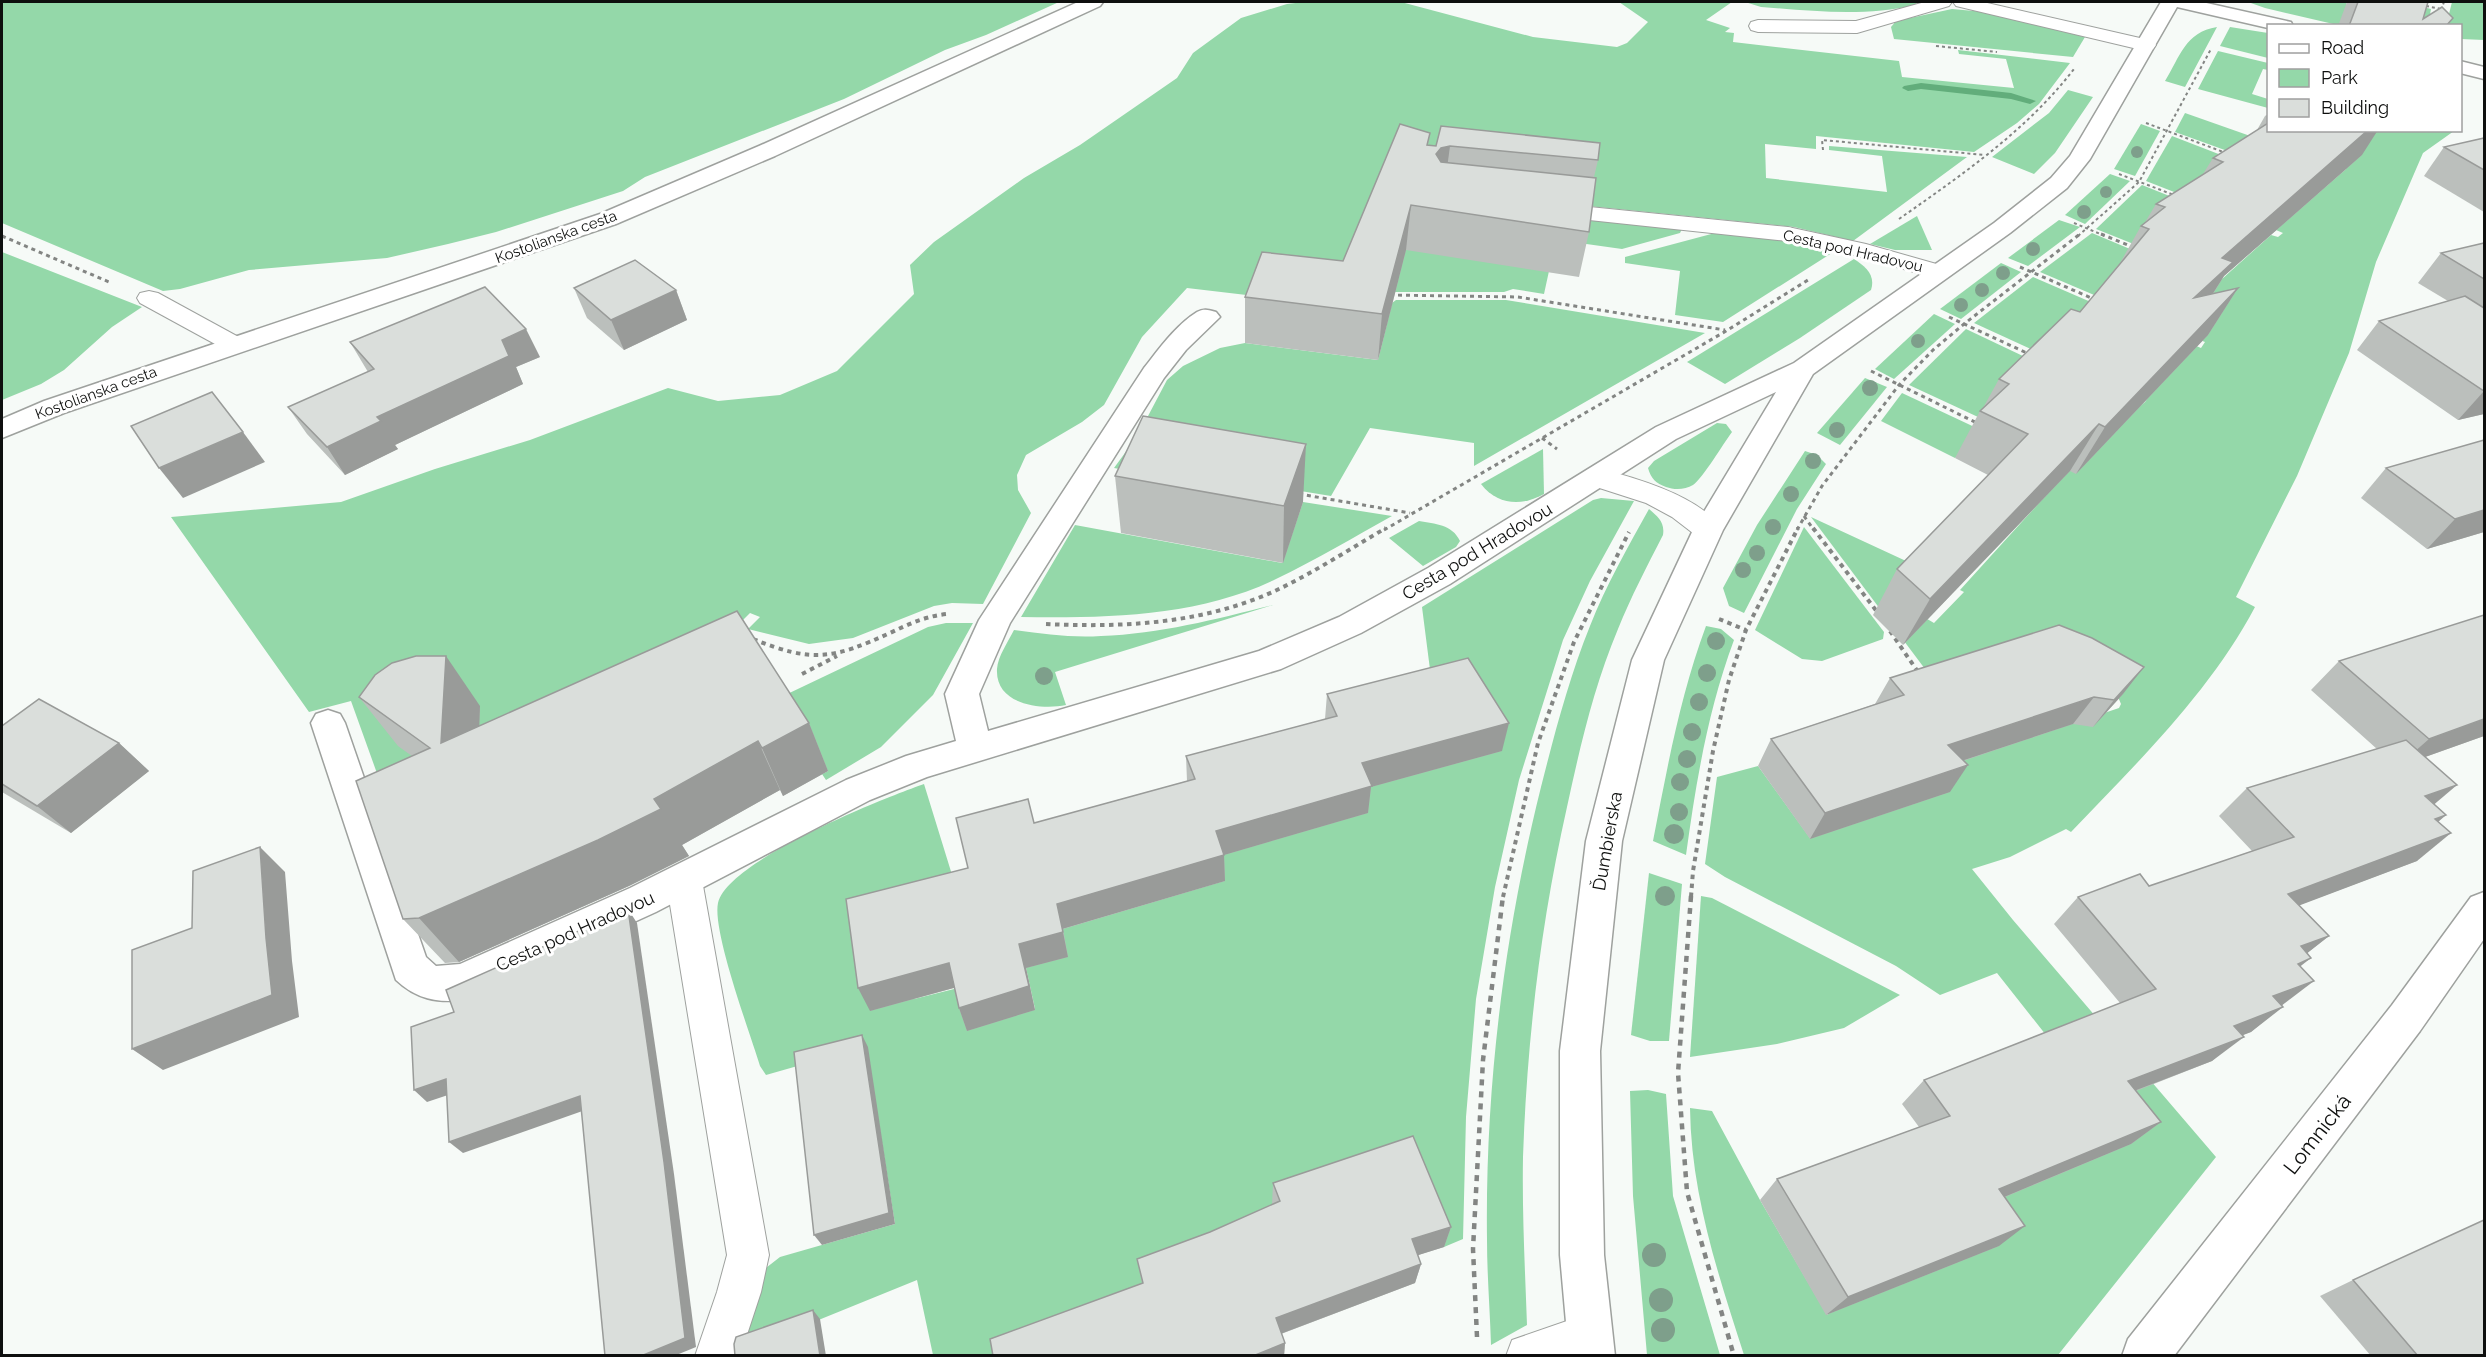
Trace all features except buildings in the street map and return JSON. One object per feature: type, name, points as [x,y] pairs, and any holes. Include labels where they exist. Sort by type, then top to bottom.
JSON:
[{"type":"street","name":"Kostolianska cesta","points":[[2,429],[54,407],[522,250],[652,202],[1093,2]]},
{"type":"street","name":"Cesta pod Hradovou","points":[[328,723],[410,968],[422,980],[438,986],[463,982],[684,880],[858,790],[918,766],[1269,660],[1350,625],[1439,576],[1666,433],[1816,360],[1975,247],[2059,183],[2079,159],[2171,2]]},
{"type":"street","points":[[2179,2],[2275,24]]},
{"type":"street","points":[[2462,68],[2484,73]]},
{"type":"street","points":[[975,748],[963,694],[995,620],[1153,374],[1177,345],[1207,316]]},
{"type":"street","name":"Ďumbierska","points":[[1591,1345],[1582,1255],[1580,1051],[1604,841],[1648,660],[1708,530],[1816,360]]},
{"type":"street","name":"Lomnická","points":[[2145,1356],[2406,1018],[2484,909]]},
{"type":"lane","points":[[1758,26],[1857,27],[1943,2]]},
{"type":"lane","points":[[1962,2],[2146,45]]},
{"type":"lane","name":"Cesta pod Hradovou","points":[[1525,207],[1788,234],[1858,249],[1940,272]]},
{"type":"lane","points":[[149,298],[235,345]]},
{"type":"lane","points":[[1597,477],[1650,492],[1684,510],[1708,530]]},
{"type":"lane","points":[[684,880],[748,1255],[739,1292],[717,1356]]},
{"type":"lane","points":[[1528,1356],[1591,1345]]},
{"type":"path","points":[[2439,17],[2444,2]]},
{"type":"path","points":[[2426,6],[2441,9]]},
{"type":"path","points":[[1734,1356],[1687,1192],[1678,1073],[1693,871],[1713,751],[1729,680],[1746,630],[1804,516],[1822,486],[1899,385],[1933,350],[2088,228],[2139,182],[2168,132],[2227,13]]},
{"type":"path","points":[[1857,27],[1881,40],[1997,52]]},
{"type":"path","points":[[802,674],[918,620],[942,614],[964,614],[995,620],[1080,626],[1165,621],[1228,609],[1290,585],[1726,330],[1858,249],[1986,155],[2051,100],[2092,43],[2094,33]]},
{"type":"path","points":[[1950,47],[1951,54]]},
{"type":"path","points":[[2109,109],[2231,155]]},
{"type":"path","points":[[1823,150],[1822,140],[1986,155]]},
{"type":"path","points":[[2079,159],[2179,197]]},
{"type":"path","points":[[2032,205],[2133,247]]},
{"type":"path","points":[[2,236],[149,298]]},
{"type":"path","points":[[1975,247],[2101,302]]},
{"type":"path","points":[[1388,295],[1518,297],[1726,330]]},
{"type":"path","points":[[1904,297],[2032,355]]},
{"type":"path","points":[[1816,360],[1899,385],[1977,423]]},
{"type":"path","points":[[1477,1344],[1473,1249],[1483,1060],[1503,898],[1538,743],[1574,642],[1606,574],[1650,492]]},
{"type":"path","points":[[1297,494],[1412,513]]},
{"type":"path","points":[[1804,516],[1878,613],[1924,680]]},
{"type":"path","points":[[746,637],[773,648],[801,655],[818,658],[841,655]]},
{"type":"green space","points":[[2,2],[1059,2],[986,35],[945,50],[844,99],[645,177],[623,191],[496,232],[387,258],[249,270],[180,289],[163,291],[2,223]]},
{"type":"green space","points":[[1401,2],[1533,37],[1617,47],[1627,43],[1648,22],[1619,2],[1732,2],[1706,20],[1730,28],[1725,32],[1734,33],[1733,42],[1899,61],[1902,77],[2014,88],[2006,59],[1959,54],[1958,50],[2070,63],[2039,104],[2017,123],[1974,152],[1816,136],[1816,149],[1765,144],[1766,178],[1887,192],[1882,156],[1829,150],[1829,146],[1967,157],[1853,241],[1794,227],[1588,206],[1549,271],[1544,294],[1513,289],[1504,292],[1396,292],[1297,287],[1297,301],[1187,288],[1142,337],[1104,405],[1082,422],[1026,455],[1017,475],[1018,490],[1031,513],[983,604],[952,603],[934,606],[853,638],[809,644],[748,629],[760,617],[750,613],[734,629],[479,728],[476,714],[415,758],[397,829],[351,701],[309,712],[171,517],[341,502],[435,469],[530,440],[668,388],[718,401],[780,395],[837,371],[914,294],[910,265],[934,242],[1024,178],[1080,145],[1177,78],[1193,53],[1241,18],[1287,4]]},
{"type":"green space","points":[[1745,2],[1917,2],[1916,5],[1897,9],[1838,12],[1761,7]]},
{"type":"green space","points":[[2248,2],[2347,2],[2346,6],[2419,6],[2431,9],[2428,24],[2333,24]]},
{"type":"green space","points":[[2452,2],[2484,2],[2484,40],[2462,39],[2462,24],[2446,24]]},
{"type":"green space","points":[[1952,9],[1985,12],[2085,37],[2073,57],[1894,39],[1891,27],[1896,21]]},
{"type":"green space","points":[[2217,27],[2185,87],[2165,81],[2190,40],[2197,34]]},
{"type":"green space","points":[[2230,27],[2267,33],[2267,58],[2220,46]]},
{"type":"green space","points":[[2218,51],[2267,63],[2267,70],[2263,69],[2252,94],[2267,99],[2267,108],[2198,89]]},
{"type":"green space","points":[[2068,90],[2093,97],[2055,153],[2034,174],[1992,157],[2049,113]]},
{"type":"green space","points":[[2185,113],[2273,144],[2244,157],[2175,132]]},
{"type":"green space","points":[[2141,124],[2160,131],[2135,176],[2114,169]]},
{"type":"green space","points":[[2343,132],[2453,132],[2423,153],[2376,262],[2349,353],[2297,476],[2236,597],[2255,607],[2217,668],[2171,726],[2071,832],[2066,829],[2010,857],[1972,869],[2216,1157],[2058,1355],[1744,1355],[1716,1264],[1701,1203],[1695,1171],[1690,1108],[1712,1111],[1760,1200],[1827,1315],[1973,1210],[2053,1044],[1997,973],[1940,995],[1896,966],[1725,877],[1705,864],[1717,777],[1758,766],[1810,838],[1931,771],[2119,708],[2121,704],[2116,692],[1931,677],[1811,517],[1919,567],[1890,597],[1934,623],[1964,592],[1960,590],[2130,403],[2139,407],[2145,402],[2187,342],[2201,348],[2205,342],[2192,337],[2193,305],[2271,235],[2278,237],[2283,233],[2276,230],[2346,169]]},
{"type":"green space","points":[[2172,136],[2247,165],[2192,199],[2146,181]]},
{"type":"green space","points":[[2110,174],[2130,181],[2085,224],[2065,215]]},
{"type":"green space","points":[[2142,185],[2187,203],[2136,245],[2096,229]]},
{"type":"green space","points":[[1917,216],[1932,250],[1895,250],[1870,244]]},
{"type":"green space","points":[[1575,219],[1682,229],[1680,233],[1622,249],[1558,240]]},
{"type":"green space","points":[[2059,220],[2080,227],[2028,266],[2008,258]]},
{"type":"green space","points":[[1715,233],[1789,241],[1835,251],[1723,322],[1675,315],[1680,271],[1625,263],[1625,257]]},
{"type":"green space","points":[[2092,233],[2130,249],[2113,303],[2040,272]]},
{"type":"green space","points":[[2,252],[142,307],[112,327],[64,370],[41,384],[2,400]]},
{"type":"green space","points":[[1854,259],[1871,275],[1871,290],[1800,338],[1725,384],[1687,362]]},
{"type":"green space","points":[[2001,263],[2021,272],[1961,319],[1940,309]]},
{"type":"green space","points":[[2033,277],[2107,309],[2055,360],[1974,323]]},
{"type":"green space","points":[[1396,300],[1506,300],[1705,333],[1474,466],[1474,443],[1370,428],[1331,496],[1214,477],[1210,485],[1114,468],[1138,435],[1167,380],[1183,366],[1220,348],[1245,343],[1378,360],[1392,303]]},
{"type":"green space","points":[[1934,314],[1955,324],[1894,379],[1875,369]]},
{"type":"green space","points":[[1966,329],[2048,368],[1991,423],[1909,385]]},
{"type":"green space","points":[[1865,378],[1887,387],[1840,445],[1817,433]]},
{"type":"green space","points":[[1902,393],[1983,431],[1955,458],[1881,421]]},
{"type":"green space","points":[[1717,423],[1726,424],[1732,432],[1693,485],[1676,489],[1666,487],[1654,480],[1648,468],[1654,461]]},
{"type":"green space","points":[[1543,449],[1544,494],[1528,501],[1511,502],[1495,497],[1481,484]]},
{"type":"green space","points":[[1805,451],[1817,455],[1826,464],[1797,509],[1744,613],[1729,606],[1723,588],[1757,525]]},
{"type":"green space","points":[[1601,498],[1634,501],[1590,581],[1563,640],[1519,780],[1495,887],[1476,999],[1466,1117],[1463,1239],[1444,1247],[1408,1158],[1272,1205],[1147,1302],[999,1355],[933,1355],[917,1280],[821,1319],[743,1347],[762,1271],[780,1257],[895,1224],[872,1080],[801,1065],[766,1075],[760,1066],[733,983],[721,936],[718,903],[728,886],[749,868],[777,850],[844,816],[924,784],[953,878],[914,999],[958,988],[1035,1009],[1026,968],[1062,929],[1224,881],[1217,857],[1359,790],[1433,693],[1422,607],[1593,500]]},
{"type":"green space","points":[[1303,502],[1392,516],[1276,579],[1246,592],[1215,601],[1151,613],[1086,617],[1021,617],[1075,525],[1282,563]]},
{"type":"green space","points":[[1649,509],[1662,523],[1663,535],[1623,617],[1595,695],[1567,807],[1543,937],[1528,1069],[1523,1157],[1527,1325],[1491,1345],[1487,1266],[1489,1126],[1499,1012],[1517,899],[1541,787],[1575,665],[1603,596]]},
{"type":"green space","points":[[1419,521],[1448,528],[1457,535],[1460,541],[1456,547],[1423,566],[1389,538]]},
{"type":"green space","points":[[1804,527],[1884,632],[1883,639],[1822,661],[1802,659],[1755,630]]},
{"type":"green space","points":[[1273,605],[1055,672],[1066,705],[1044,707],[1021,702],[1011,698],[1003,691],[998,681],[999,659],[1014,630],[1068,636],[1123,635],[1188,625]]},
{"type":"green space","points":[[946,623],[973,623],[933,695],[881,747],[826,780],[822,774],[828,771],[781,697],[928,627]]},
{"type":"green space","points":[[1706,626],[1721,629],[1734,640],[1717,693],[1704,746],[1686,855],[1653,841],[1681,706]]},
{"type":"green space","points":[[1649,873],[1682,884],[1669,1041],[1650,1041],[1631,1035]]},
{"type":"green space","points":[[1701,896],[1712,898],[1900,995],[1844,1028],[1777,1044],[1690,1057]]},
{"type":"green space","points":[[1648,1090],[1666,1094],[1673,1196],[1720,1355],[1647,1355],[1633,1196],[1630,1091]]},
{"type":"waterway","points":[[1908,88],[1921,86],[2011,96],[2030,101]]}]
